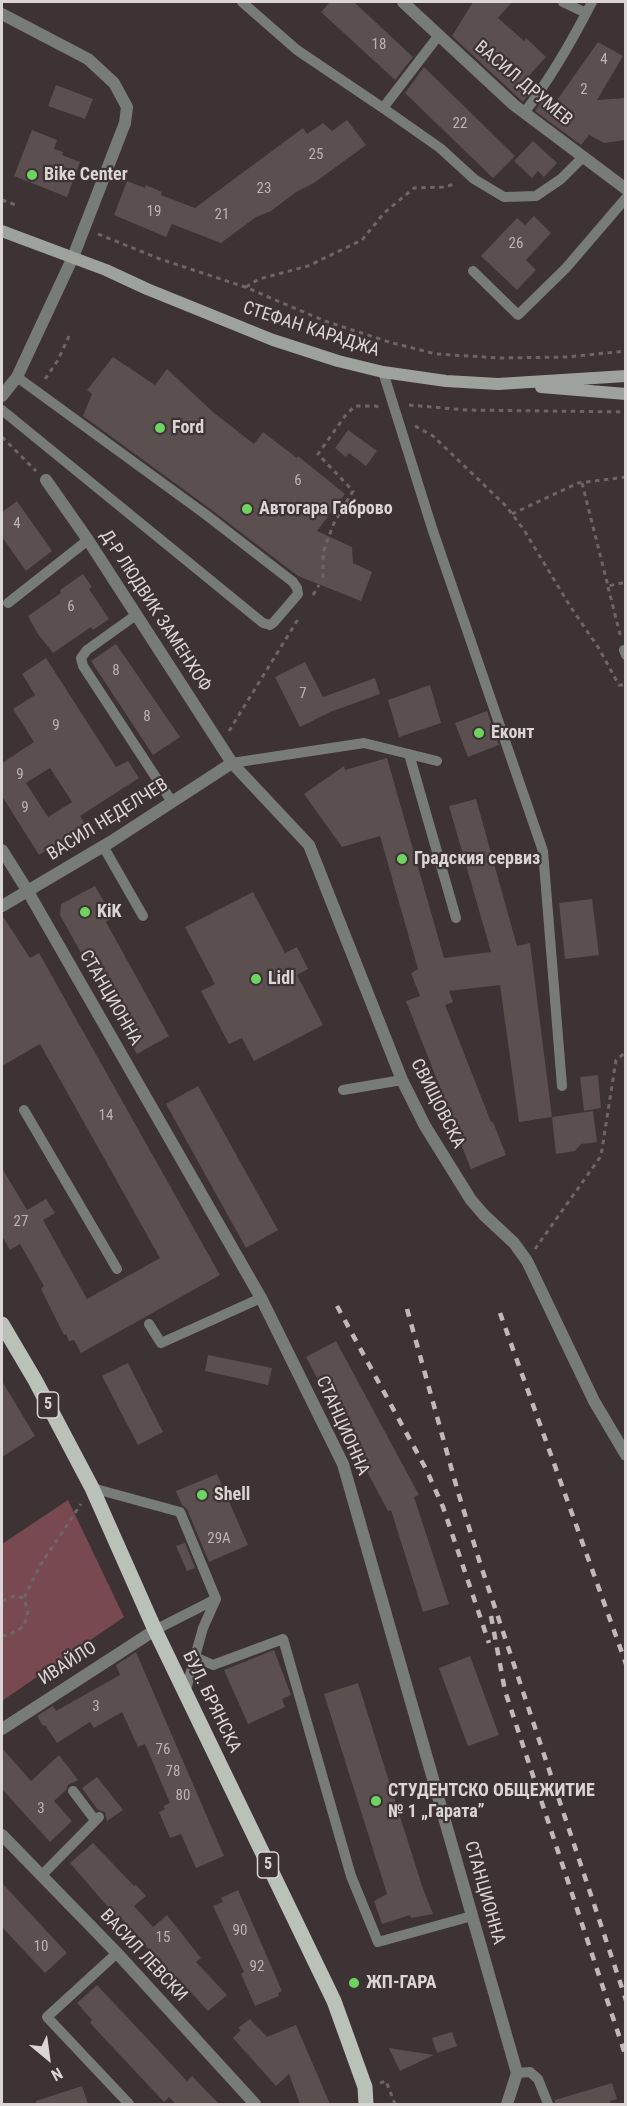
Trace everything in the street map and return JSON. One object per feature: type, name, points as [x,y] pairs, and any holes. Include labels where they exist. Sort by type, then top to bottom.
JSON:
[{"type":"main road","name":"СТЕФАН КАРАДЖА","points":[[2,231],[73,257],[273,340],[338,361],[382,372],[446,381],[498,384],[626,376]]},
{"type":"main road","points":[[498,384],[626,394]]},
{"type":"main road","name":"БУЛ. БРЯНСКА","points":[[2,1324],[35,1380],[92,1488],[155,1630],[334,2001],[366,2087],[366,2104]]},
{"type":"street","name":"ВАСИЛ ДРУМЕВ","points":[[403,2],[524,113],[626,189]]},
{"type":"street","points":[[2,14],[88,59],[114,83],[127,107],[125,123],[73,257],[17,377],[2,396]]},
{"type":"street","name":"Д-Р ЛЮДВИК ЗАМЕНХОФ","points":[[46,480],[88,540],[232,763]]},
{"type":"street","name":"ВАСИЛ НЕДЕЛЧЕВ","points":[[2,906],[103,846],[232,763]]},
{"type":"street","name":"СВИЩОВСКА","points":[[232,763],[309,845],[402,1080],[425,1126],[471,1200],[514,1244],[527,1261],[594,1401],[626,1455]]},
{"type":"street","name":"СТАНЦИОННА","points":[[2,849],[261,1298],[343,1464],[517,2073]]},
{"type":"street","name":"ИВАЙЛО","points":[[2,1729],[155,1630]]},
{"type":"street","name":"ВАСИЛ ЛЕВСКИ","points":[[2,1835],[117,1953],[255,2104]]},
{"type":"street","points":[[507,2104],[517,2073]]},
{"type":"lane","points":[[242,2],[297,50],[440,148],[474,179],[504,197],[536,196],[561,179],[584,157]]},
{"type":"lane","points":[[563,2],[586,13]]},
{"type":"lane","points":[[524,113],[540,93],[570,45],[591,2]]},
{"type":"lane","points":[[383,108],[439,35]]},
{"type":"lane","points":[[473,272],[518,315],[566,268],[626,198]]},
{"type":"lane","points":[[382,372],[543,851],[562,1086]]},
{"type":"lane","points":[[2,410],[263,623],[270,625],[274,622],[297,594],[297,588],[293,582],[206,514],[17,377]]},
{"type":"lane","points":[[8,603],[88,540]]},
{"type":"lane","points":[[136,615],[87,650],[81,658],[83,666],[172,802]]},
{"type":"lane","points":[[232,763],[364,743],[437,761]]},
{"type":"lane","points":[[409,754],[456,918]]},
{"type":"lane","points":[[103,846],[143,916]]},
{"type":"lane","points":[[343,1090],[402,1080]]},
{"type":"lane","points":[[24,1110],[117,1269]]},
{"type":"lane","points":[[149,1324],[161,1343],[261,1298]]},
{"type":"lane","points":[[92,1488],[180,1512],[216,1599],[203,1628],[185,1693]]},
{"type":"lane","points":[[155,1630],[216,1599]]},
{"type":"lane","points":[[195,1657],[213,1665],[283,1639],[351,1876],[378,1942],[472,1916]]},
{"type":"lane","points":[[42,1875],[97,1818],[73,1791]]},
{"type":"lane","points":[[117,1953],[47,2017],[129,2104]]},
{"type":"lane","points":[[517,2073],[530,2072],[538,2079],[548,2104]]},
{"type":"path","points":[[245,287],[259,279],[308,266],[362,240],[384,213],[414,188],[443,187],[455,183],[462,186]]},
{"type":"path","points":[[2,200],[19,206]]},
{"type":"path","points":[[85,229],[160,259],[245,287],[325,321],[389,342],[436,354],[500,358],[567,357],[626,351]]},
{"type":"path","points":[[53,385],[45,380],[58,360],[69,336]]},
{"type":"path","points":[[323,578],[324,552],[334,523],[353,491],[318,454],[345,416],[355,406],[376,406],[395,416]]},
{"type":"path","points":[[425,406],[466,410],[626,412]]},
{"type":"path","points":[[433,436],[512,514],[598,647],[619,685],[626,685]]},
{"type":"path","points":[[2,437],[46,480]]},
{"type":"path","points":[[512,514],[582,483],[626,477]]},
{"type":"path","points":[[582,483],[625,652]]},
{"type":"path","points":[[608,586],[626,582]]},
{"type":"path","points":[[313,595],[319,585]]},
{"type":"path","points":[[220,745],[301,614]]},
{"type":"path","points":[[527,1261],[602,1156],[616,1060],[626,1052]]},
{"type":"path","points":[[2,1636],[9,1635],[24,1626],[28,1612],[24,1599],[41,1564],[92,1488]]},
{"type":"path","points":[[2,1601],[14,1596],[24,1599]]},
{"type":"shaded area","points":[[68,1500],[124,1617],[2,1701],[2,1544]]},
{"type":"building","points":[[330,2],[354,2],[413,57],[395,80],[321,12]]},
{"type":"building","points":[[473,2],[512,2],[498,18],[524,41],[526,38],[546,57],[525,80],[533,87],[523,102],[452,36]]},
{"type":"building","points":[[598,42],[623,56],[597,100],[626,98],[626,140],[604,143],[589,135],[581,145],[535,111],[544,98],[555,103]]},
{"type":"building","points":[[424,67],[515,156],[493,178],[405,93]]},
{"type":"building","points":[[56,85],[93,99],[85,119],[48,106]]},
{"type":"building","points":[[347,120],[366,145],[314,183],[296,192],[271,211],[256,217],[221,243],[172,224],[166,237],[114,215],[127,181],[145,188],[146,185],[162,192],[161,195],[195,208],[303,128],[307,134],[323,123],[332,131]]},
{"type":"building","points":[[32,130],[57,140],[54,149],[80,162],[67,197],[14,176]]},
{"type":"building","points":[[533,141],[557,163],[544,177],[538,171],[532,178],[514,161]]},
{"type":"building","points":[[534,216],[551,233],[526,260],[536,270],[517,290],[481,256],[517,218],[525,225]]},
{"type":"building","points":[[113,357],[155,385],[167,369],[214,413],[254,444],[263,432],[297,458],[298,456],[345,494],[317,531],[352,547],[353,563],[372,572],[361,601],[298,576],[83,416],[92,394],[87,390]]},
{"type":"building","points":[[348,430],[377,451],[366,466],[349,453],[346,457],[335,448]]},
{"type":"building","points":[[17,501],[52,551],[26,571],[2,537],[2,512]]},
{"type":"building","points":[[83,574],[92,587],[89,589],[109,619],[93,630],[91,627],[53,653],[28,616]]},
{"type":"building","points":[[116,644],[180,737],[153,755],[91,661]]},
{"type":"building","points":[[46,658],[116,767],[128,761],[139,778],[80,816],[86,825],[39,855],[2,796],[2,763],[34,742],[13,709],[35,695],[22,674]],"holes":[[[50,768],[72,802],[48,817],[26,783]]]},
{"type":"building","points":[[305,662],[323,697],[375,678],[380,694],[330,712],[300,727],[275,677]]},
{"type":"building","points":[[430,685],[441,723],[399,737],[388,700]]},
{"type":"building","name":"Еконт","points":[[487,711],[499,745],[468,757],[455,723]]},
{"type":"building","points":[[387,758],[444,958],[491,952],[449,806],[476,799],[517,946],[530,943],[552,1117],[519,1122],[500,985],[449,991],[453,1002],[445,1005],[506,1155],[471,1169],[406,1001],[420,996],[411,973],[418,969],[380,836],[342,847],[304,794],[344,766],[345,770]]},
{"type":"building","points":[[95,886],[113,917],[106,922],[169,1036],[137,1054],[60,915],[61,904]]},
{"type":"building","name":"Lidl","points":[[253,892],[285,953],[297,947],[308,969],[297,975],[323,1025],[254,1061],[242,1038],[229,1044],[201,991],[215,984],[185,927]]},
{"type":"building","points":[[592,899],[599,955],[565,959],[559,903]]},
{"type":"building","points":[[2,915],[30,958],[39,953],[220,1275],[81,1353],[74,1340],[69,1341],[66,1334],[64,1335],[41,1289],[44,1286],[20,1244],[10,1250],[2,1236],[2,1168],[27,1210],[46,1199],[55,1213],[43,1220],[87,1299],[160,1258],[40,1044],[2,1066]]},
{"type":"building","points":[[598,1075],[601,1108],[584,1111],[580,1077]]},
{"type":"building","points":[[198,1086],[278,1230],[246,1248],[166,1104]]},
{"type":"building","points":[[593,1111],[597,1142],[581,1144],[575,1151],[556,1154],[552,1117]]},
{"type":"building","points":[[336,1341],[419,1495],[414,1497],[449,1604],[423,1612],[391,1510],[388,1511],[306,1357]]},
{"type":"building","points":[[208,1355],[272,1368],[268,1385],[205,1371]]},
{"type":"building","points":[[128,1363],[163,1432],[138,1445],[102,1376]]},
{"type":"building","points":[[2,1381],[35,1436],[2,1457]]},
{"type":"building","points":[[217,1474],[248,1545],[209,1562],[187,1509],[182,1505],[176,1491]]},
{"type":"building","points":[[185,1543],[195,1568],[187,1571],[176,1546]]},
{"type":"building","points":[[274,1650],[291,1695],[282,1699],[285,1707],[248,1724],[224,1670]]},
{"type":"building","points":[[136,1652],[224,1856],[196,1868],[181,1834],[170,1838],[159,1812],[165,1809],[163,1806],[170,1803],[145,1744],[138,1747],[122,1712],[94,1728],[90,1722],[57,1743],[37,1716],[53,1706],[56,1711],[120,1675],[116,1665]]},
{"type":"building","points":[[470,1656],[499,1735],[468,1746],[439,1668]]},
{"type":"building","name":"СТУДЕНТСКО ОБЩЕЖИТИЕ № 1 „Гарата”","points":[[358,1683],[422,1886],[433,1914],[411,1918],[410,1915],[382,1924],[374,1901],[387,1894],[324,1694]]},
{"type":"building","points":[[2,1748],[31,1781],[59,1755],[78,1780],[68,1785],[54,1801],[72,1821],[50,1842],[2,1789]]},
{"type":"building","points":[[97,1777],[123,1810],[107,1821],[105,1812],[98,1810],[82,1788]]},
{"type":"building","points":[[93,1843],[146,1896],[134,1906],[153,1927],[167,1915],[201,1958],[196,1962],[227,1995],[208,2011],[176,1976],[171,1980],[140,1938],[121,1918],[119,1920],[70,1863]]},
{"type":"building","points":[[2,1883],[67,1953],[45,1973],[2,1927]]},
{"type":"building","points":[[238,1890],[282,1991],[278,1993],[279,1996],[255,2006],[241,1974],[244,1972],[213,1906],[223,1902],[221,1898]]},
{"type":"building","points":[[97,1985],[187,2081],[192,2076],[219,2104],[176,2104],[169,2097],[164,2102],[90,2023],[92,2020],[77,2003]]},
{"type":"building","points":[[250,2019],[267,2037],[296,2025],[330,2104],[300,2104],[289,2074],[276,2086],[233,2038],[241,2030],[238,2028]]},
{"type":"building","points":[[452,2032],[457,2046],[437,2053],[432,2038]]},
{"type":"building","points":[[389,2048],[434,2055],[400,2071]]},
{"type":"building","points":[[612,2083],[617,2099],[610,2101],[611,2104],[555,2104],[555,2100]]},
{"type":"building","points":[[82,2086],[88,2104],[36,2104],[36,2101]]},
{"type":"railway","points":[[337,1306],[426,1469],[443,1507],[489,1643]]},
{"type":"railway","points":[[407,1309],[480,1563],[626,2000]]},
{"type":"railway","points":[[500,1313],[626,1664]]},
{"type":"railway","points":[[491,1616],[505,1691],[626,2057]]},
{"type":"place","name":"Bike Center","points":[[32,175]]},
{"type":"place","name":"Ford","points":[[160,428]]},
{"type":"place","name":"Автогара Габрово","points":[[247,509]]},
{"type":"place","name":"Еконт","points":[[479,733]]},
{"type":"place","name":"Градския сервиз","points":[[402,859]]},
{"type":"place","name":"KiK","points":[[85,912]]},
{"type":"place","name":"Lidl","points":[[256,979]]},
{"type":"place","name":"Shell","points":[[202,1495]]},
{"type":"place","name":"СТУДЕНТСКО ОБЩЕЖИТИЕ № 1 „Гарата”","points":[[376,1801]]},
{"type":"place","name":"ЖП-ГАРА","points":[[354,1983]]}]
